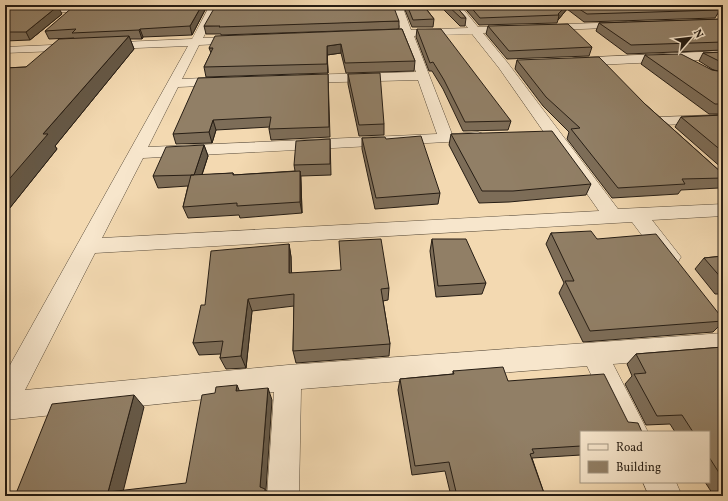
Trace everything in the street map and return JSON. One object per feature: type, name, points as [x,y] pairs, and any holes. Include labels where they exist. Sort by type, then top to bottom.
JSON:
[{"type":"street","points":[[5,401],[195,42],[212,5],[226,5]]},
{"type":"street","points":[[397,5],[406,34],[424,76],[446,138]]},
{"type":"street","points":[[454,5],[475,31],[511,65],[545,135],[613,216]]},
{"type":"street","points":[[704,5],[720,19]]},
{"type":"street","points":[[5,12],[109,9]]},
{"type":"street","points":[[63,20],[74,10]]},
{"type":"street","points":[[5,20],[19,11]]},
{"type":"street","points":[[368,35],[638,25]]},
{"type":"street","points":[[27,49],[42,39]]},
{"type":"street","points":[[5,50],[251,39]]},
{"type":"street","points":[[563,62],[723,55]]},
{"type":"street","points":[[679,57],[698,68]]},
{"type":"street","points":[[600,61],[611,72]]},
{"type":"street","points":[[290,80],[424,76]]},
{"type":"street","points":[[173,83],[235,81]]},
{"type":"street","points":[[646,110],[674,136]]},
{"type":"street","points":[[658,121],[723,119]]},
{"type":"street","points":[[135,153],[492,137]]},
{"type":"street","points":[[86,246],[613,216],[720,213]]},
{"type":"street","points":[[637,215],[680,270]]},
{"type":"street","points":[[5,406],[288,378],[723,344]]},
{"type":"street","points":[[594,354],[633,431]]},
{"type":"street","points":[[283,496],[288,378]]},
{"type":"street","points":[[660,483],[666,496]]},
{"type":"building","points":[[202,5],[190,26],[72,33],[76,29],[45,31],[74,6]]},
{"type":"building","points":[[216,5],[393,5],[399,21],[219,27],[220,26],[204,26]]},
{"type":"building","points":[[407,5],[423,5],[434,19],[413,20]]},
{"type":"building","points":[[447,5],[455,5],[466,18],[461,18]]},
{"type":"building","points":[[469,5],[567,5],[558,14],[559,15],[480,18]]},
{"type":"building","points":[[573,5],[715,5],[721,8],[716,8],[719,10],[587,14]]},
{"type":"building","points":[[58,6],[26,32],[5,32],[5,8]]},
{"type":"building","points":[[723,19],[723,42],[631,45],[599,23]]},
{"type":"building","points":[[568,24],[592,47],[509,51],[488,26]]},
{"type":"building","points":[[402,29],[415,61],[345,63],[341,44],[327,46],[327,64],[204,67],[213,48],[209,48],[215,36]]},
{"type":"building","points":[[417,29],[441,29],[511,121],[465,122],[444,80],[433,62],[430,63]]},
{"type":"building","points":[[129,36],[43,134],[48,134],[5,184],[5,68],[26,67],[59,39]]},
{"type":"building","points":[[723,52],[723,62],[703,53]]},
{"type":"building","points":[[681,54],[712,70],[723,72],[723,104],[715,104],[645,55]]},
{"type":"building","points":[[599,57],[645,104],[723,174],[723,178],[682,179],[685,184],[618,188],[571,129],[580,128],[546,97],[517,60]]},
{"type":"building","points":[[380,73],[384,124],[359,125],[348,74]]},
{"type":"building","points":[[328,74],[329,127],[269,129],[271,117],[213,120],[209,132],[173,134],[198,78]]},
{"type":"building","points":[[723,115],[723,152],[681,117]]},
{"type":"building","points":[[552,131],[591,184],[513,191],[482,191],[451,134]]},
{"type":"building","points":[[421,136],[440,193],[376,198],[362,138],[385,137],[386,139]]},
{"type":"building","points":[[330,139],[330,164],[294,165],[296,141]]},
{"type":"building","points":[[204,145],[194,175],[153,176],[166,147]]},
{"type":"building","points":[[300,171],[300,202],[237,206],[237,203],[183,207],[191,175],[233,173],[233,175]]},
{"type":"building","points":[[591,231],[597,239],[656,234],[723,319],[723,321],[590,331],[565,281],[574,281],[551,233]]},
{"type":"building","points":[[381,239],[389,288],[381,289],[390,344],[293,351],[294,294],[248,299],[241,356],[220,358],[223,341],[193,343],[201,305],[205,305],[211,251],[289,244],[289,273],[341,270],[339,241]]},
{"type":"building","points":[[432,239],[466,239],[486,283],[438,286]]},
{"type":"building","points":[[723,256],[723,280],[704,258]]},
{"type":"building","points":[[723,347],[723,479],[710,459],[710,431],[692,431],[682,415],[657,416],[634,374],[646,373],[636,354]]},
{"type":"building","points":[[503,367],[508,381],[604,374],[628,422],[638,423],[642,431],[580,431],[580,446],[532,449],[534,453],[530,454],[545,496],[457,496],[449,462],[415,466],[400,379],[454,374],[453,371]]},
{"type":"building","points":[[237,385],[236,391],[268,388],[260,487],[265,489],[265,496],[15,496],[52,404],[134,395],[108,492],[186,483],[202,395],[215,393],[216,387]]}]
